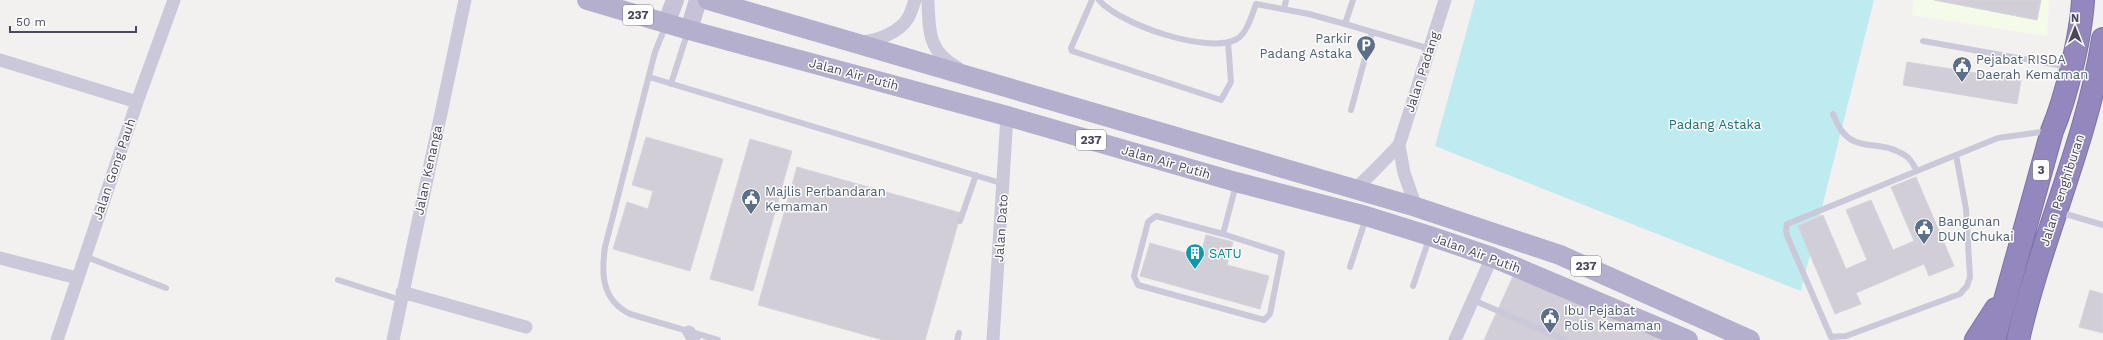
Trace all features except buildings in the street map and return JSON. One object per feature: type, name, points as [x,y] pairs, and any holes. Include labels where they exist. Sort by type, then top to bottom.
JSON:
[{"type":"highway","name":"Jalan Penghiburan","points":[[1994,340],[2052,131],[2058,117],[2071,67],[2083,0]]},
{"type":"highway","name":"Jalan Penghiburan","points":[[2018,340],[2027,302],[2079,138],[2099,65],[2103,39]]},
{"type":"highway","points":[[1976,340],[2006,295]]},
{"type":"highway","points":[[2025,340],[2027,302]]},
{"type":"main road","name":"Jalan Air Putih","points":[[588,0],[666,24],[1007,116],[1236,182],[1366,216],[1492,257],[1688,340]]},
{"type":"main road","name":"Jalan Air Putih","points":[[708,0],[1416,207],[1560,255],[1750,340]]},
{"type":"street","name":"Jalan Gong Pauh","points":[[57,340],[84,256],[174,0]]},
{"type":"street","name":"Jalan Kenanga","points":[[394,340],[401,296],[465,0]]},
{"type":"street","points":[[666,24],[675,0]]},
{"type":"street","points":[[689,30],[698,0]]},
{"type":"street","points":[[852,43],[865,42],[890,33],[908,18],[915,0]]},
{"type":"street","points":[[928,0],[930,31],[936,50],[948,63],[973,77]]},
{"type":"street","name":"Jalan Padang","points":[[1399,145],[1445,0]]},
{"type":"street","points":[[0,60],[137,102]]},
{"type":"street","name":"Jalan Dato","points":[[993,340],[1004,184],[1007,116]]},
{"type":"street","points":[[1355,189],[1399,145]]},
{"type":"street","points":[[1399,145],[1404,173],[1416,207]]},
{"type":"street","points":[[1455,340],[1492,257]]},
{"type":"street","points":[[0,258],[77,278]]},
{"type":"street","points":[[401,296],[526,327]]},
{"type":"lane","points":[[1092,0],[1071,48],[1072,51],[1221,100],[1231,82],[1228,42]]},
{"type":"lane","points":[[1099,0],[1104,6],[1125,19],[1153,31],[1190,40],[1228,42],[1239,38],[1248,24],[1257,2],[1309,14],[1430,49]]},
{"type":"lane","points":[[1284,9],[1286,0]]},
{"type":"lane","points":[[1345,24],[1353,0]]},
{"type":"lane","points":[[666,24],[655,52],[605,247],[604,274],[610,299],[619,309],[691,336],[718,340]]},
{"type":"lane","points":[[671,84],[689,30]]},
{"type":"lane","points":[[1351,110],[1372,32]]},
{"type":"lane","points":[[1923,41],[2071,67]]},
{"type":"lane","points":[[649,77],[1004,184]]},
{"type":"lane","points":[[1833,114],[1838,128],[1845,136],[1855,142],[1894,149],[1908,157],[1917,171]]},
{"type":"lane","points":[[1956,155],[1966,209],[1970,278],[1967,286],[1960,294],[1846,338],[1835,338],[1829,335],[1788,238],[1786,230],[1787,224],[1956,155],[1998,138],[2052,131]]},
{"type":"lane","points":[[960,220],[976,175]]},
{"type":"lane","points":[[1223,234],[1236,182]]},
{"type":"lane","points":[[2056,210],[2103,225]]},
{"type":"lane","points":[[1156,216],[1223,234],[1282,253],[1270,314],[1264,320],[1138,285],[1135,281],[1134,276],[1148,222],[1152,217],[1156,216]]},
{"type":"lane","points":[[1350,267],[1366,216]]},
{"type":"lane","points":[[1414,286],[1430,236]]},
{"type":"lane","points":[[84,256],[166,288]]},
{"type":"lane","points":[[338,280],[401,296]]},
{"type":"lane","points":[[1473,300],[1565,340]]},
{"type":"lane","points":[[957,340],[959,333]]},
{"type":"shaded area","points":[[1913,0],[2049,0],[2047,36],[1912,15]]},
{"type":"green space","name":"Padang Astaka","points":[[1475,0],[1874,0],[1801,291],[1435,146]]},
{"type":"place","name":"Parkir Padang Astaka","points":[[1366,62]]},
{"type":"place","name":"Pejabat RISDA Daerah Kemaman","points":[[1962,83]]},
{"type":"place","name":"Majlis Perbandaran Kemaman","points":[[751,215]]},
{"type":"place","name":"Bangunan DUN Chukai","points":[[1924,245]]},
{"type":"place","name":"SATU","points":[[1195,270]]},
{"type":"place","name":"Ibu Pejabat Polis Kemaman","points":[[1550,334]]}]
